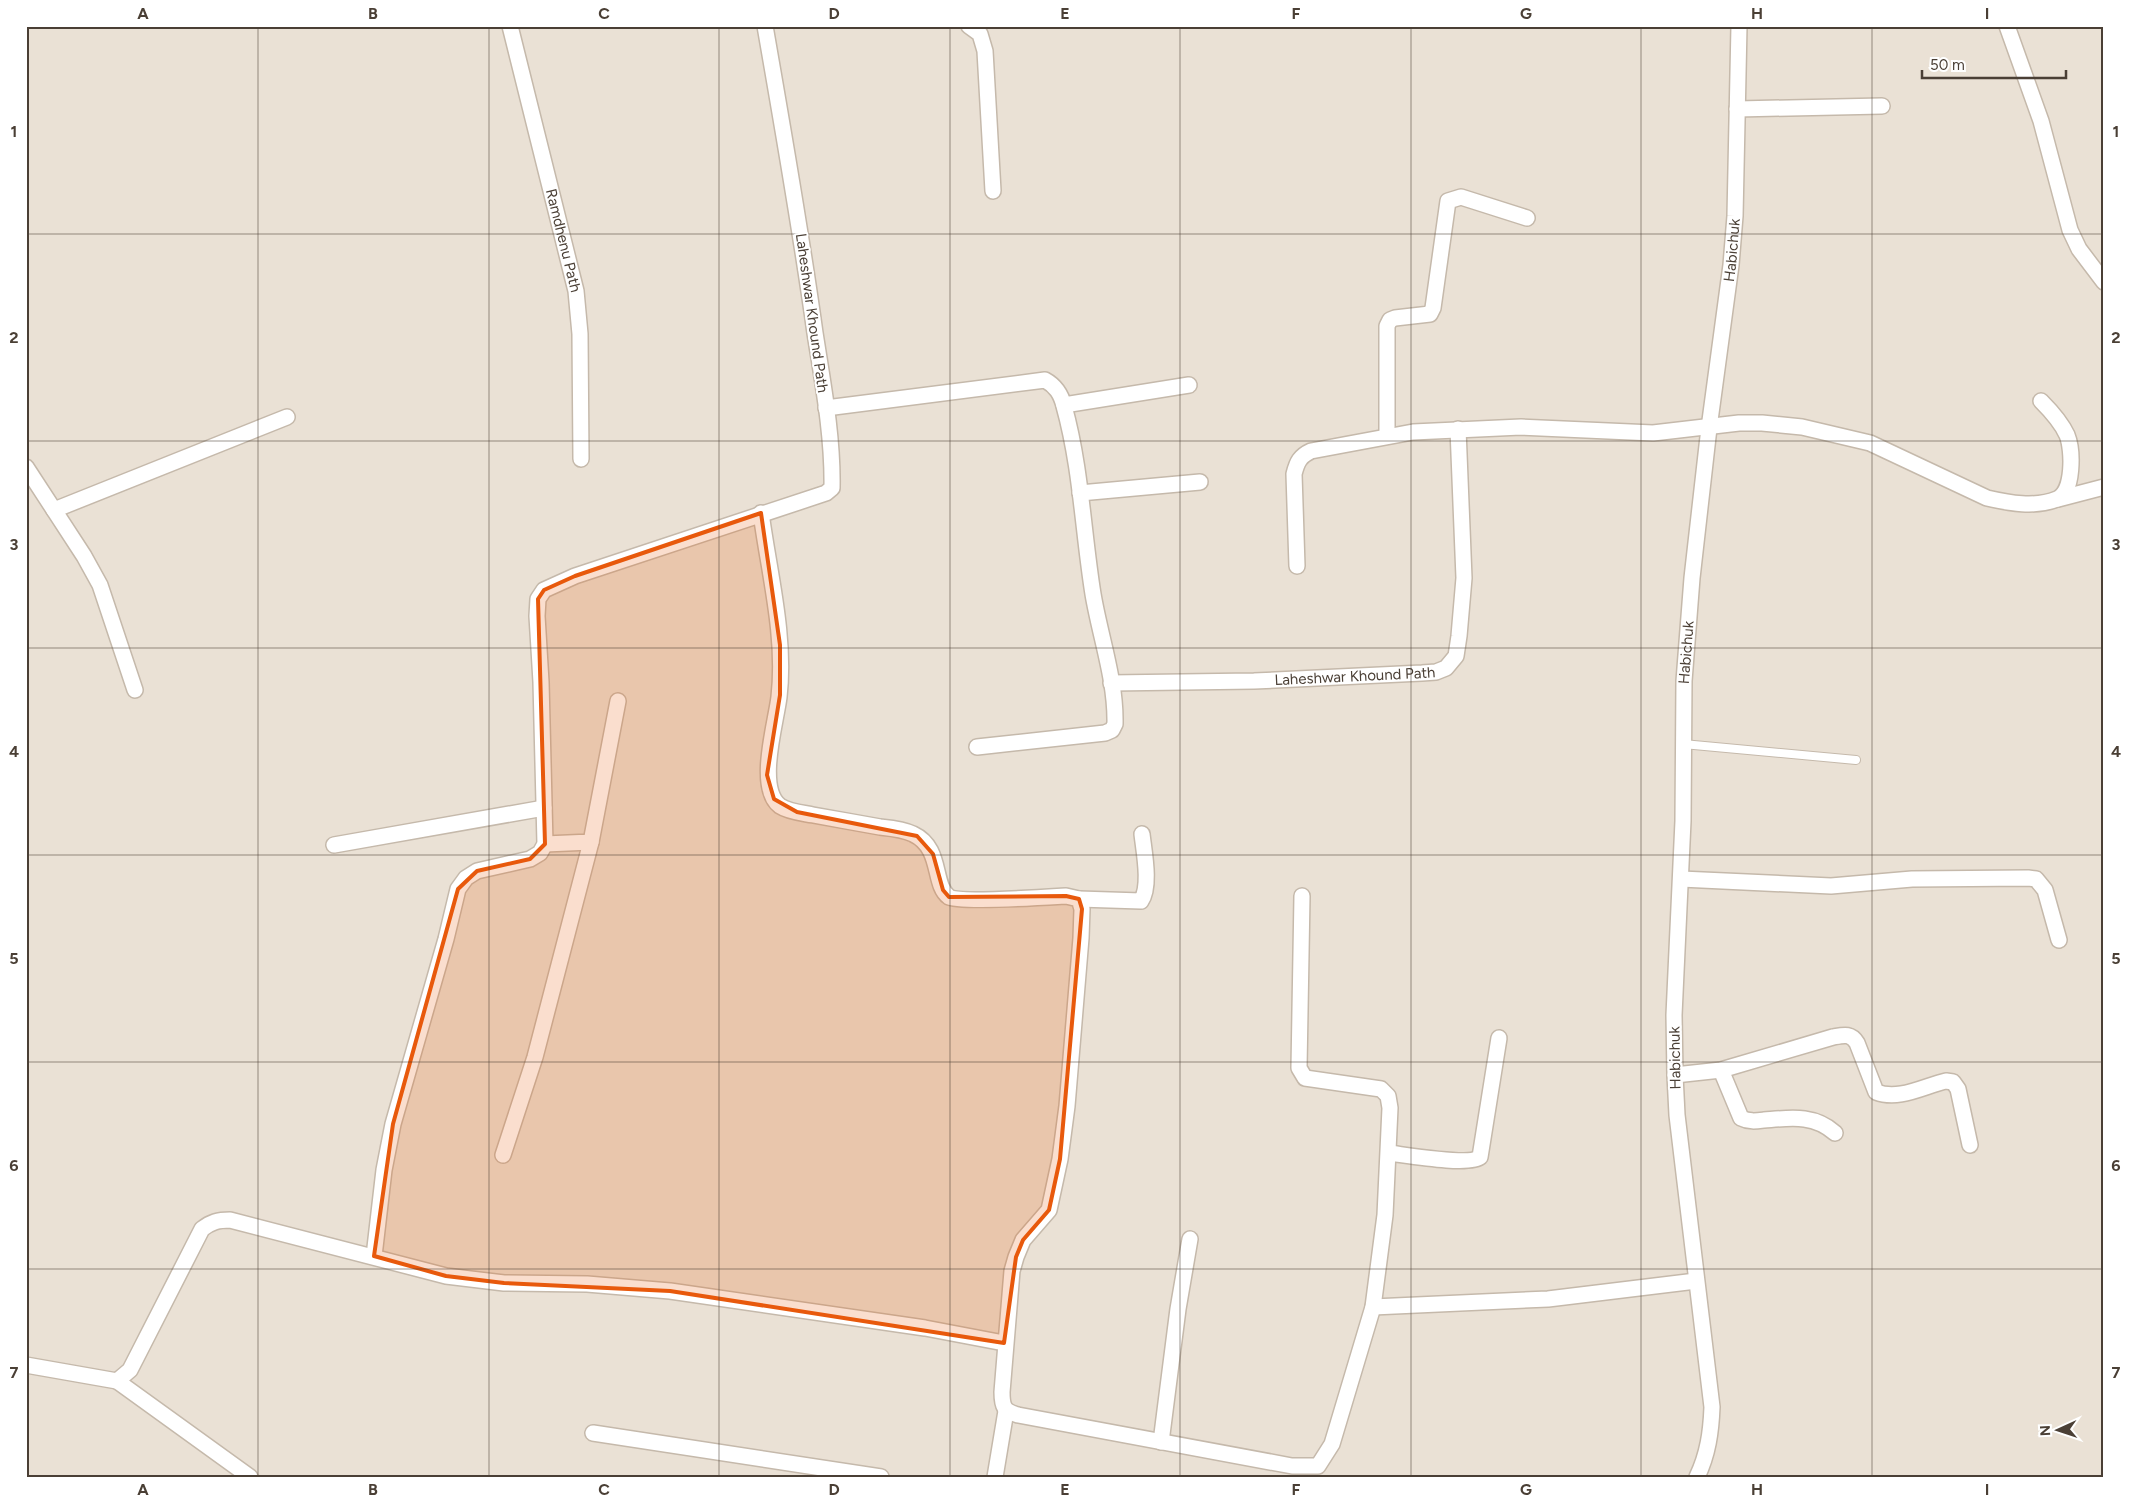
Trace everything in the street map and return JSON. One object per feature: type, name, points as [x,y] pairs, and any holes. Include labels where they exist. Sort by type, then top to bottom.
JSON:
[{"type":"street","name":"Ramdhenu Path","points":[[510,26],[576,291],[580,334],[581,459]]},
{"type":"street","name":"Laheshwar Khound Path","points":[[765,26],[805,260],[826,408],[1045,380],[1054,385],[1064,405],[1071,435],[1093,595],[1111,682],[1116,724],[1112,730],[1105,733],[977,748]]},
{"type":"street","points":[[969,26],[980,34],[985,51],[993,191]]},
{"type":"street","name":"Habichuk","points":[[1697,1477],[1708,1450],[1712,1429],[1712,1407],[1677,1115],[1674,1015],[1681,879],[1684,682],[1692,578],[1709,428],[1731,265],[1739,26]]},
{"type":"street","points":[[2007,26],[2041,122],[2070,230],[2079,249],[2104,282]]},
{"type":"street","points":[[1737,109],[1882,106]]},
{"type":"street","points":[[1387,435],[1387,326],[1390,320],[1395,318],[1430,314],[1433,308],[1448,201],[1460,197],[1527,218]]},
{"type":"street","points":[[1064,405],[1189,385]]},
{"type":"street","points":[[2041,401],[2056,417],[2067,436],[2071,454],[2070,476],[2066,492],[2058,499]]},
{"type":"street","points":[[374,1256],[384,1170],[393,1124],[446,939],[458,889],[466,878],[477,871],[530,859],[540,853],[545,844],[538,599],[544,590],[575,576],[826,493],[832,488],[832,472],[826,408]]},
{"type":"street","points":[[54,510],[286,417]]},
{"type":"street","points":[[1297,566],[1294,474],[1296,463],[1302,456],[1311,451],[1387,435],[1458,429],[1520,427],[1632,433],[1709,428],[1739,423],[1762,422],[1802,427],[1870,443],[1987,498],[2040,504],[2104,487]]},
{"type":"street","name":"Laheshwar Khound Path","points":[[1111,682],[1254,681],[1422,673],[1436,672],[1446,668],[1456,656],[1463,609],[1464,578],[1458,429]]},
{"type":"street","points":[[26,467],[100,585],[135,690]]},
{"type":"street","points":[[1080,493],[1200,482]]},
{"type":"street","points":[[761,513],[777,615],[780,653],[780,695],[768,775],[771,793],[781,806],[797,812],[911,832],[929,847],[933,854],[943,890],[949,897],[956,899],[1066,896],[1079,899],[1141,901],[1145,895],[1146,884],[1142,834]]},
{"type":"street","points":[[503,1155],[536,1057],[591,842],[618,701]]},
{"type":"street","points":[[334,845],[544,808]]},
{"type":"street","points":[[545,844],[591,842]]},
{"type":"street","points":[[1681,879],[1831,886],[1912,879],[2036,879],[2045,890],[2058,940]]},
{"type":"street","points":[[1079,899],[1082,909],[1081,938],[1067,1106],[1060,1159],[1048,1210],[1023,1240],[1016,1257],[1004,1343],[1002,1406],[1006,1412],[1018,1416],[1317,1472],[1332,1444],[1373,1307],[1385,1215],[1390,1108],[1388,1096],[1381,1089],[1305,1078],[1299,1068],[1302,896]]},
{"type":"street","points":[[1675,1075],[1721,1070],[1833,1037],[1848,1035],[1854,1037],[1858,1044],[1876,1092],[1890,1095],[1900,1094],[1946,1081],[1954,1082],[1958,1089],[1970,1145]]},
{"type":"street","points":[[1389,1153],[1462,1161],[1476,1160],[1480,1157],[1499,1038]]},
{"type":"street","points":[[1721,1070],[1741,1118],[1752,1121],[1810,1119],[1827,1126],[1835,1133]]},
{"type":"street","points":[[117,1381],[130,1370],[202,1229],[210,1222],[230,1220],[446,1276],[504,1283],[587,1284],[670,1291],[925,1328],[1004,1343]]},
{"type":"street","points":[[1161,1442],[1178,1309],[1190,1239]]},
{"type":"street","points":[[1373,1307],[1548,1299],[1696,1281]]},
{"type":"street","points":[[26,1365],[117,1381],[250,1477]]},
{"type":"street","points":[[995,1477],[1006,1412]]},
{"type":"street","points":[[593,1433],[880,1477]]},
{"type":"lane","points":[[1683,744],[1856,760]]},
{"type":"highlighted area","points":[[761,513],[780,645],[780,695],[767,775],[774,799],[797,812],[917,836],[933,854],[943,890],[949,897],[1066,896],[1079,899],[1082,909],[1060,1159],[1049,1210],[1023,1240],[1016,1257],[1004,1343],[670,1291],[504,1283],[446,1276],[374,1256],[393,1124],[458,889],[477,871],[530,859],[545,844],[538,599],[544,590],[575,576]]},
{"type":"shaded area","points":[[26,26],[2104,26],[2104,1477],[26,1477]]}]
